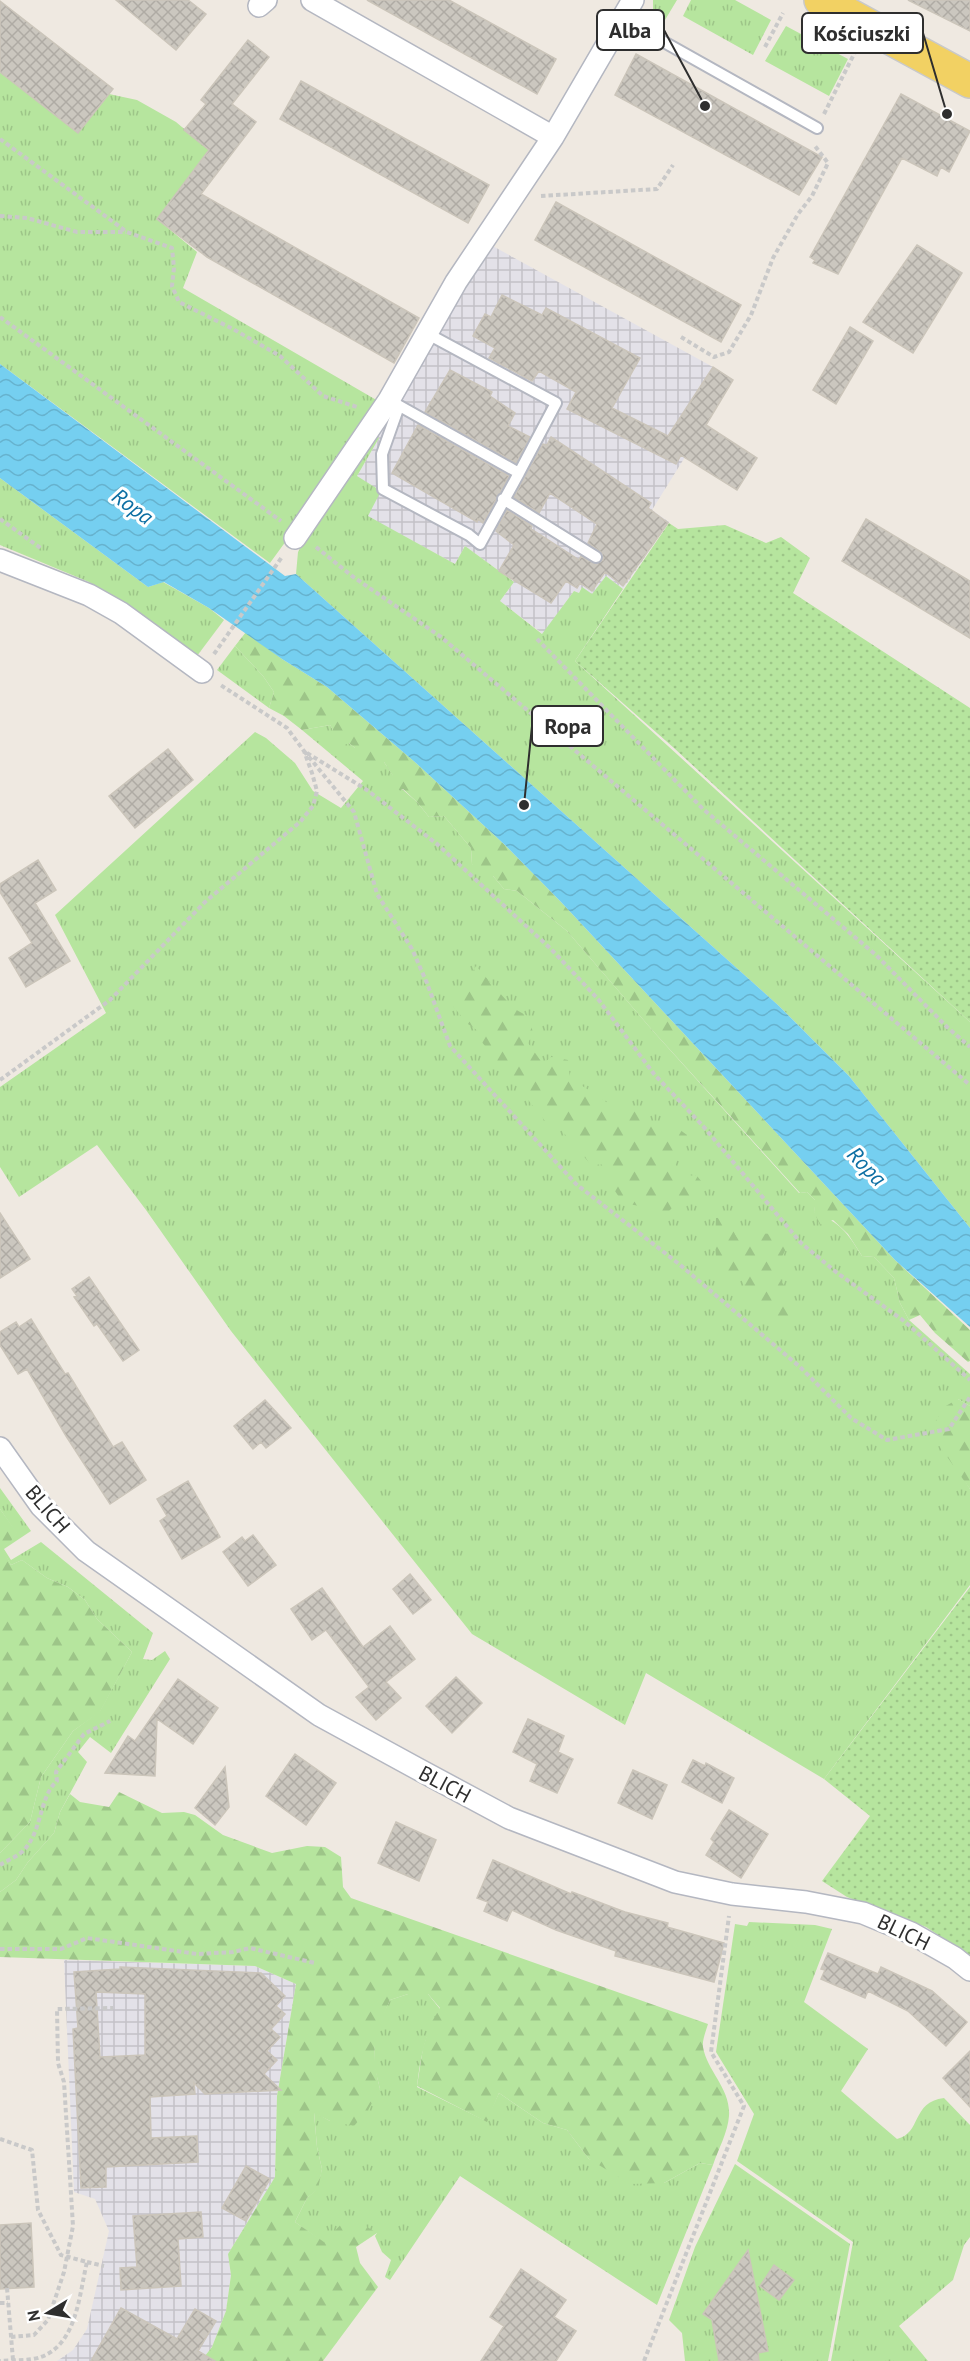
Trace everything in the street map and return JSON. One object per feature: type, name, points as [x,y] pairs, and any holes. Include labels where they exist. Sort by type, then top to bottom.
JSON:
[{"type":"main road","points":[[820,0],[970,81]]},
{"type":"street","points":[[312,0],[553,137]]},
{"type":"street","points":[[296,536],[390,405],[456,282],[553,137],[633,0]]},
{"type":"street","points":[[0,560],[89,595],[206,665]]},
{"type":"street","name":"BLICH","points":[[0,1448],[41,1506],[86,1551],[319,1714],[416,1768],[509,1818],[664,1878],[732,1894],[798,1901],[863,1913],[911,1933],[955,1958],[970,1970]]},
{"type":"lane","points":[[622,19],[817,128]]},
{"type":"lane","points":[[428,334],[556,403],[519,472],[503,499],[480,544],[469,535],[383,489],[382,454],[390,405],[519,472]]},
{"type":"lane","points":[[503,499],[596,557]]},
{"type":"path","points":[[765,47],[783,13]]},
{"type":"path","points":[[681,337],[714,357],[729,352],[751,315],[773,258],[827,168],[828,163],[810,142],[855,52]]},
{"type":"path","points":[[0,139],[127,232],[172,248],[174,268],[172,286],[179,302],[280,356],[323,396],[351,406],[390,405]]},
{"type":"path","points":[[513,197],[657,189],[673,165]]},
{"type":"path","points":[[0,216],[27,218],[77,232],[127,232]]},
{"type":"path","points":[[0,317],[296,536],[441,637],[970,1085]]},
{"type":"path","points":[[296,536],[206,665],[287,728],[354,812],[377,894],[412,949],[450,1046],[576,1184],[679,1263],[800,1367],[850,1418],[887,1440],[949,1429],[970,1397]]},
{"type":"path","points":[[537,639],[703,808],[876,955],[970,1047]]},
{"type":"path","points":[[0,1080],[110,1000],[205,902],[300,822],[313,806],[317,791],[304,751]]},
{"type":"path","points":[[304,751],[367,789],[437,844],[551,949],[598,999],[654,1074],[703,1126],[801,1243],[836,1272],[904,1321],[970,1380]]},
{"type":"path","points":[[0,1865],[24,1851],[40,1822],[48,1789],[57,1781],[56,1772],[84,1734],[110,1721]]},
{"type":"path","points":[[644,2361],[744,2106],[711,2052],[727,1932]]},
{"type":"path","points":[[0,1949],[61,1949],[87,1938],[197,1954],[233,1952],[250,1948],[315,1963]]},
{"type":"path","points":[[11,2337],[34,2335],[48,2320],[64,2272],[73,2226],[64,2082],[58,2062],[57,2009],[113,2008]]},
{"type":"path","points":[[0,2139],[32,2150],[38,2210],[61,2255],[104,2266]]},
{"type":"path","points":[[0,2361],[39,2358],[57,2350],[71,2329],[87,2262]]},
{"type":"path","points":[[7,2288],[13,2360]]},
{"type":"path","points":[[0,2303],[8,2303]]},
{"type":"shaded area","points":[[489,244],[733,380],[652,510],[669,522],[623,589],[606,576],[592,594],[581,588],[579,593],[574,591],[543,634],[500,601],[514,582],[465,546],[455,564],[367,516],[357,476],[379,438],[375,435]]},
{"type":"shaded area","points":[[64,1960],[255,1966],[296,1984],[277,2096],[275,2177],[228,2254],[231,2275],[226,2311],[212,2347],[201,2361],[57,2361],[73,2350],[87,2329],[109,2231],[95,2199],[74,2192]]},
{"type":"green space","points":[[653,0],[677,0],[662,25],[653,20]]},
{"type":"green space","points":[[691,0],[735,0],[771,20],[753,55],[683,16]]},
{"type":"green space","points":[[786,26],[848,59],[829,96],[765,61]]},
{"type":"green space","points":[[0,72],[78,133],[109,94],[137,100],[176,122],[209,150],[157,219],[197,252],[183,288],[385,405],[270,563],[0,364]]},
{"type":"green space","points":[[375,435],[379,438],[357,476],[381,491],[368,516],[455,564],[465,546],[514,582],[500,601],[542,634],[574,591],[579,593],[582,587],[592,594],[606,576],[623,589],[575,661],[970,1022],[970,1228],[849,1076],[779,1006],[296,574],[298,552]]},
{"type":"green space","points":[[0,478],[148,587],[163,582],[209,608],[224,620],[197,656],[89,582],[0,545]]},
{"type":"green space","points":[[669,523],[678,529],[725,525],[766,543],[781,537],[810,558],[793,593],[970,708],[970,1022],[674,748],[575,661]]},
{"type":"green space","points":[[246,632],[282,659],[327,687],[416,763],[505,845],[895,1260],[970,1330],[970,1361],[968,1362],[935,1333],[920,1315],[909,1320],[900,1303],[894,1278],[874,1257],[862,1256],[848,1234],[833,1220],[820,1225],[814,1212],[815,1200],[807,1192],[800,1193],[653,1031],[567,931],[517,891],[504,889],[493,876],[480,876],[472,864],[471,848],[444,816],[429,817],[403,789],[399,790],[391,779],[393,776],[384,762],[374,771],[353,757],[355,748],[349,743],[337,748],[330,735],[333,730],[330,725],[302,730],[269,708],[274,692],[263,676],[235,646]]},
{"type":"green space","points":[[235,646],[263,676],[274,692],[269,708],[217,670]]},
{"type":"green space","points":[[330,725],[355,748],[384,762],[402,789],[429,817],[444,816],[471,848],[472,864],[493,876],[504,889],[517,891],[567,931],[653,1031],[799,1193],[807,1192],[816,1201],[814,1212],[837,1224],[862,1256],[874,1257],[894,1278],[900,1303],[909,1320],[970,1374],[970,1406],[958,1399],[959,1471],[970,1489],[970,1585],[824,1779],[646,1673],[625,1725],[472,1634],[231,1331],[97,1145],[19,1197],[0,1167],[0,1087],[106,1013],[55,915],[255,732],[266,738],[295,763],[313,791],[341,808],[363,781],[302,730]]},
{"type":"green space","points":[[476,966],[513,1008],[529,1017],[533,1033],[528,1043],[543,1064],[551,1057],[568,1060],[570,1079],[621,1112],[637,1107],[659,1133],[676,1127],[687,1135],[685,1150],[675,1156],[676,1174],[697,1176],[702,1182],[699,1200],[680,1200],[660,1220],[645,1207],[623,1203],[611,1185],[614,1179],[601,1164],[592,1166],[557,1125],[549,1126],[481,1041],[481,1033],[468,1024],[452,1005]]},
{"type":"green space","points":[[732,1217],[735,1234],[741,1243],[753,1233],[776,1234],[788,1245],[774,1272],[792,1296],[797,1315],[779,1318],[759,1312],[751,1294],[738,1275],[717,1275],[716,1218]]},
{"type":"green space","points":[[958,1399],[970,1406],[970,1489],[938,1444],[932,1427],[944,1407]]},
{"type":"green space","points":[[0,1488],[31,1531],[4,1549],[11,1560],[41,1542],[153,1633],[143,1659],[152,1660],[165,1651],[170,1659],[111,1753],[90,1737],[78,1752],[87,1762],[60,1812],[54,1833],[28,1862],[16,1880],[0,1892],[0,1853],[30,1822],[41,1777],[73,1731],[100,1711],[132,1652],[97,1619],[85,1600],[68,1587],[47,1578],[22,1560],[11,1565],[1,1548],[17,1534],[0,1509]]},
{"type":"green space","points":[[0,1509],[18,1534],[2,1548],[11,1565],[22,1560],[47,1578],[68,1587],[85,1600],[97,1619],[132,1652],[100,1712],[73,1731],[41,1777],[30,1822],[0,1853]]},
{"type":"green space","points":[[970,1587],[970,1956],[926,1927],[847,1897],[822,1881],[870,1816],[824,1779]]},
{"type":"green space","points":[[119,1792],[162,1813],[184,1812],[195,1815],[223,1835],[272,1853],[307,1846],[325,1847],[341,1857],[343,1887],[351,1898],[708,2024],[703,2047],[705,2056],[723,2089],[729,2106],[725,2135],[713,2165],[700,2163],[664,2183],[630,2184],[589,2159],[567,2130],[543,2123],[499,2093],[487,2122],[417,2086],[423,2048],[430,2025],[440,2008],[428,1994],[408,1994],[390,2000],[375,2043],[375,2063],[380,2089],[368,2110],[354,2126],[330,2121],[314,2113],[317,2147],[322,2169],[318,2189],[307,2198],[295,2222],[324,2242],[349,2216],[377,2233],[356,2247],[360,2263],[378,2287],[323,2361],[201,2361],[212,2347],[226,2311],[231,2275],[228,2254],[275,2177],[277,2096],[296,1984],[255,1966],[0,1957],[0,1892],[16,1880],[28,1862],[54,1833],[60,1812],[70,1794],[80,1802],[109,1807]]},
{"type":"green space","points":[[749,1922],[815,1925],[832,1929],[804,2002],[868,2049],[841,2091],[897,2139],[910,2131],[926,2105],[944,2098],[970,2125],[970,2237],[964,2245],[953,2280],[899,2326],[928,2361],[831,2361],[853,2242],[737,2161],[754,2114],[716,2052],[735,1924],[747,1926]]},
{"type":"green space","points":[[408,1994],[428,1994],[440,2009],[430,2027],[424,2046],[417,2087],[486,2121],[499,2093],[543,2123],[567,2130],[589,2159],[664,2183],[700,2163],[713,2165],[657,2305],[460,2176],[390,2280],[385,2277],[391,2260],[382,2252],[375,2236],[377,2233],[324,2243],[295,2222],[307,2198],[317,2189],[322,2169],[317,2147],[314,2112],[330,2121],[380,2089],[374,2065],[375,2031],[390,2000]]},
{"type":"green space","points":[[735,2164],[850,2244],[828,2361],[685,2361],[682,2333],[669,2320],[695,2247]]},
{"type":"water","points":[[0,364],[285,576],[296,574],[779,1006],[849,1076],[970,1228],[970,1327],[895,1260],[561,902],[505,845],[416,763],[327,687],[209,608],[164,582],[148,587],[0,478]]},
{"type":"building","points":[[116,0],[188,0],[206,14],[176,50]]},
{"type":"building","points":[[367,0],[449,0],[556,59],[537,94]]},
{"type":"building","points":[[908,0],[970,0],[970,31]]},
{"type":"building","points":[[0,1],[113,89],[78,133],[0,72]]},
{"type":"building","points":[[248,40],[269,57],[232,104],[256,122],[201,194],[419,318],[394,363],[207,257],[157,219],[209,150],[184,130],[206,104],[201,100]]},
{"type":"building","points":[[636,54],[822,157],[799,195],[615,95]]},
{"type":"building","points":[[301,81],[489,185],[468,223],[280,119]]},
{"type":"building","points":[[901,94],[970,131],[949,172],[941,167],[937,176],[902,158],[838,274],[813,263],[815,260],[810,257]]},
{"type":"building","points":[[556,202],[741,305],[721,342],[535,240]]},
{"type":"building","points":[[917,245],[962,273],[913,353],[863,322]]},
{"type":"building","points":[[502,295],[542,315],[546,308],[640,358],[612,408],[668,436],[713,367],[733,380],[706,425],[757,458],[737,490],[681,455],[676,464],[567,409],[576,392],[539,371],[532,381],[489,358],[495,348],[473,336],[485,314],[491,317]]},
{"type":"building","points":[[850,327],[873,341],[836,404],[813,390]]},
{"type":"building","points":[[450,370],[492,392],[490,396],[515,413],[508,426],[530,437],[516,463],[425,412]]},
{"type":"building","points":[[418,425],[509,476],[483,523],[478,519],[477,522],[392,473]]},
{"type":"building","points":[[551,437],[651,503],[648,508],[668,523],[623,586],[605,572],[592,591],[580,583],[577,588],[566,581],[551,603],[499,571],[514,545],[496,531],[507,510],[532,526],[531,529],[579,560],[581,556],[595,564],[603,560],[602,553],[588,543],[597,524],[550,493],[539,513],[514,497],[543,444],[547,445]]},
{"type":"building","points":[[866,519],[970,581],[970,638],[842,561]]},
{"type":"building","points":[[168,749],[193,780],[135,828],[109,796]]},
{"type":"building","points":[[38,860],[56,890],[35,903],[70,961],[26,987],[9,958],[32,943],[0,892],[0,884]]},
{"type":"building","points":[[0,1213],[30,1259],[0,1278]]},
{"type":"building","points":[[89,1277],[139,1350],[123,1361],[97,1324],[94,1326],[74,1297],[77,1296],[72,1289]]},
{"type":"building","points":[[31,1319],[65,1374],[68,1373],[113,1447],[122,1442],[146,1480],[110,1504],[66,1436],[27,1369],[18,1374],[0,1345],[0,1332],[16,1322],[19,1327]]},
{"type":"building","points":[[265,1400],[291,1428],[266,1448],[261,1442],[253,1449],[234,1426]]},
{"type":"building","points":[[188,1481],[220,1537],[182,1559],[160,1521],[167,1516],[157,1499]]},
{"type":"building","points":[[253,1535],[276,1565],[248,1586],[223,1552],[242,1537],[245,1541]]},
{"type":"building","points":[[410,1574],[431,1600],[413,1614],[393,1589]]},
{"type":"building","points":[[322,1588],[363,1647],[390,1626],[415,1659],[386,1682],[401,1698],[376,1720],[356,1697],[369,1687],[326,1630],[312,1640],[291,1609]]},
{"type":"building","points":[[456,1677],[482,1703],[452,1733],[426,1706]]},
{"type":"building","points":[[178,1679],[218,1708],[193,1744],[157,1719],[155,1776],[105,1773],[128,1736],[135,1741]]},
{"type":"building","points":[[528,1719],[564,1736],[558,1752],[573,1759],[557,1793],[530,1781],[537,1764],[513,1752]]},
{"type":"building","points":[[295,1754],[336,1783],[306,1825],[266,1796]]},
{"type":"building","points":[[693,1760],[705,1766],[706,1763],[734,1778],[722,1803],[682,1782]]},
{"type":"building","points":[[225,1767],[229,1807],[215,1825],[195,1808]]},
{"type":"building","points":[[633,1770],[667,1785],[652,1819],[618,1803]]},
{"type":"building","points":[[729,1810],[768,1834],[741,1878],[706,1855],[714,1842],[711,1839]]},
{"type":"building","points":[[396,1822],[436,1840],[419,1881],[378,1863]]},
{"type":"building","points":[[493,1860],[571,1894],[572,1892],[625,1912],[668,1923],[667,1927],[724,1943],[714,1982],[615,1956],[616,1951],[556,1930],[512,1910],[507,1921],[484,1911],[488,1902],[477,1898]]},
{"type":"building","points":[[828,1953],[878,1974],[881,1967],[932,1991],[967,2022],[946,2046],[908,2011],[868,1991],[865,1998],[821,1979],[825,1970],[821,1969]]},
{"type":"building","points":[[120,1967],[261,1973],[285,1996],[276,2006],[285,2014],[271,2029],[280,2037],[267,2051],[277,2060],[264,2074],[281,2090],[205,2094],[194,2083],[195,2094],[150,2097],[151,2138],[197,2136],[198,2162],[106,2167],[106,2187],[81,2188],[73,2029],[78,2028],[74,1972],[120,1969]],"holes":[[[96,1992],[145,1994],[145,2055],[100,2057]]]},
{"type":"building","points":[[970,2051],[970,2107],[943,2078]]},
{"type":"building","points":[[246,2166],[270,2179],[246,2221],[222,2208]]},
{"type":"building","points":[[201,2212],[203,2237],[178,2239],[181,2286],[121,2290],[120,2268],[137,2267],[133,2216]]},
{"type":"building","points":[[31,2223],[34,2287],[0,2289],[0,2225]]},
{"type":"building","points":[[748,2250],[768,2351],[758,2353],[759,2361],[719,2361],[712,2320],[703,2314]]},
{"type":"building","points":[[774,2265],[794,2280],[779,2300],[760,2286]]},
{"type":"building","points":[[521,2269],[566,2300],[554,2317],[576,2331],[556,2361],[481,2361],[504,2326],[490,2317]]},
{"type":"building","points":[[121,2308],[177,2339],[195,2309],[216,2321],[198,2351],[215,2361],[91,2361]]},
{"type":"place","name":"Alba","points":[[705,106]]},
{"type":"place","name":"Kościuszki","points":[[947,114]]},
{"type":"place","name":"Ropa","points":[[524,805]]}]
